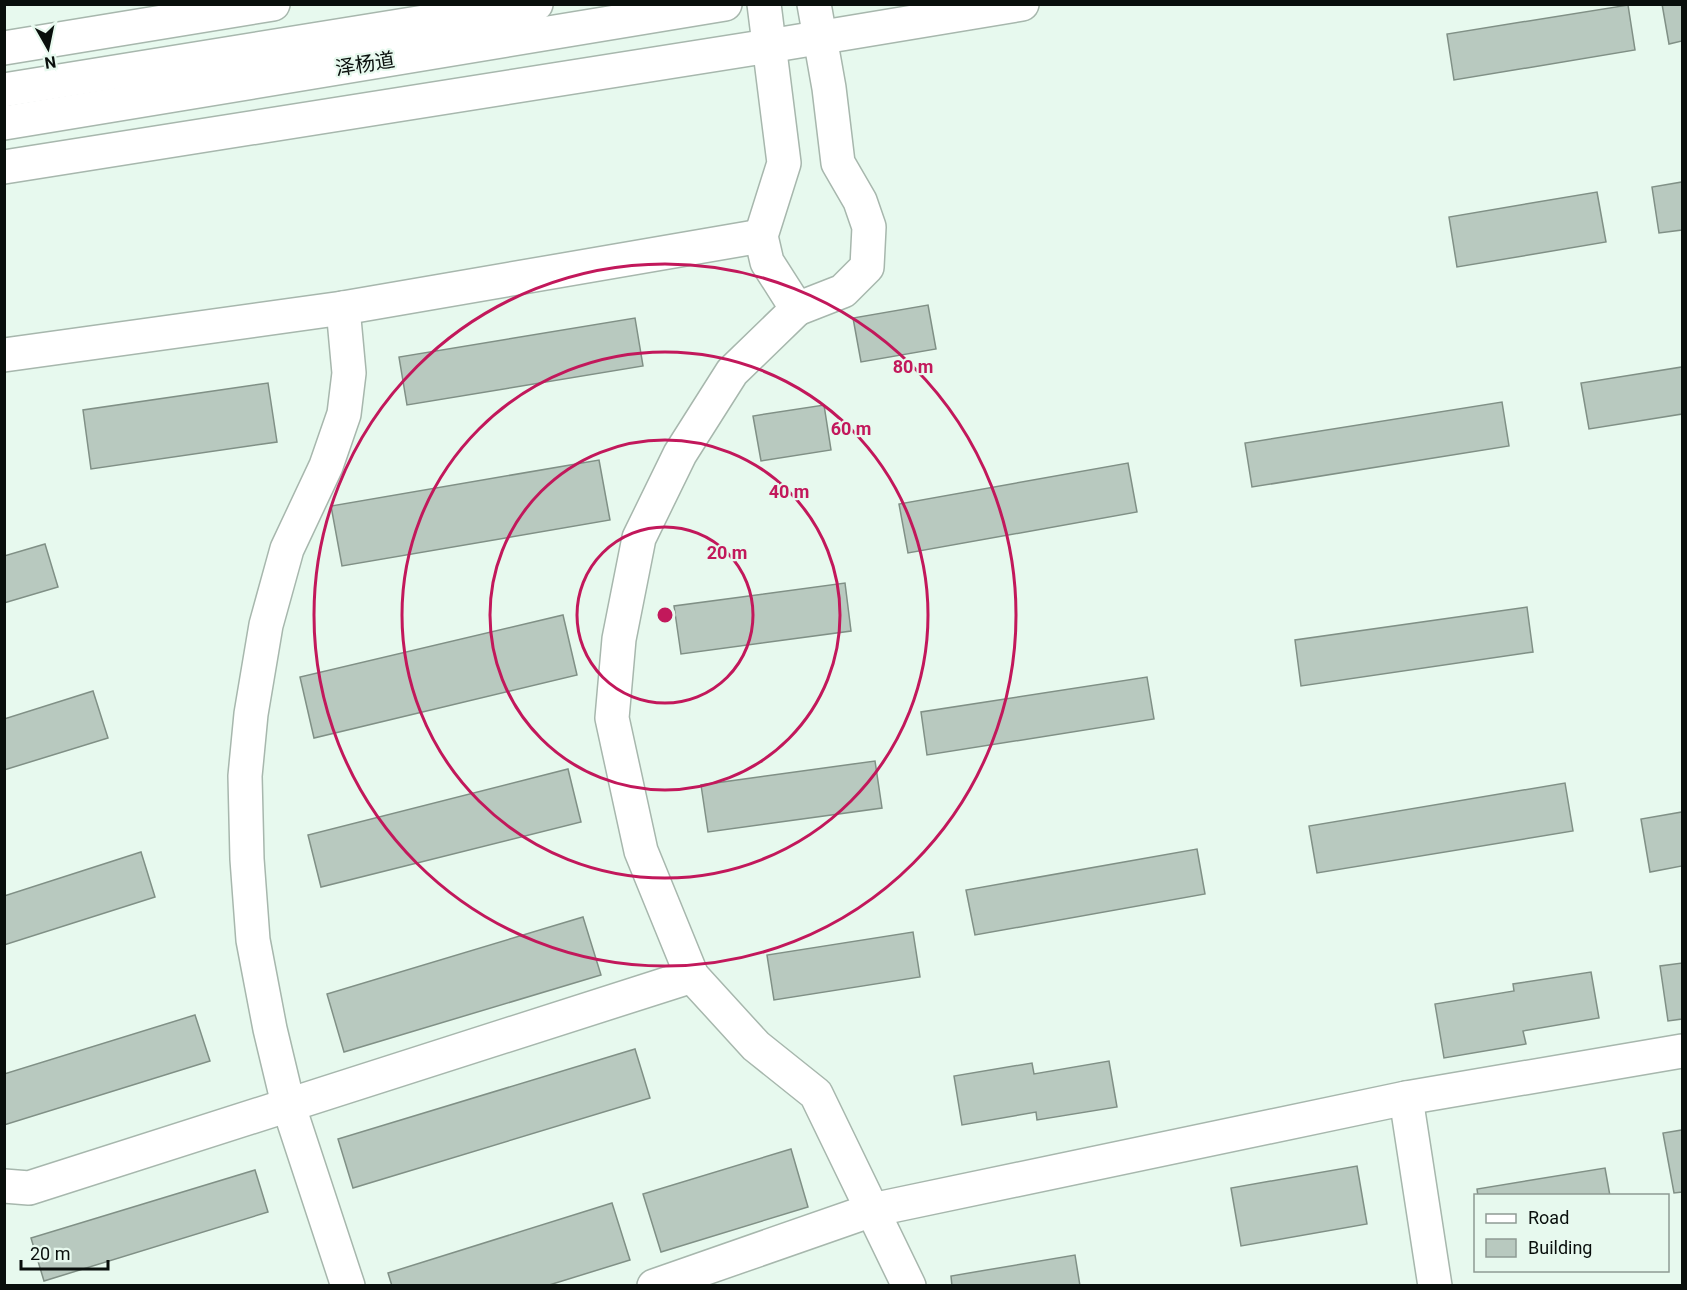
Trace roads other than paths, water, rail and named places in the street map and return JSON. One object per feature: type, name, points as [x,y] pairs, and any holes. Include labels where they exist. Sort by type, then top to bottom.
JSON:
[{"type":"street","points":[[4,48],[159,14],[273,4]]},
{"type":"street","name":"泽杨道","points":[[4,90],[536,4]]},
{"type":"street","name":"泽杨道","points":[[4,123],[725,4]]},
{"type":"street","points":[[764,4],[784,164],[761,236],[767,262],[797,309]]},
{"type":"street","points":[[814,4],[829,88],[838,163],[860,201],[869,228],[867,267],[843,291],[797,309],[732,372],[680,454],[639,538],[619,639],[612,718],[641,851],[692,976],[756,1046],[816,1094],[909,1286]]},
{"type":"street","points":[[4,167],[1022,4]]},
{"type":"street","points":[[159,14],[183,139]]},
{"type":"street","points":[[4,355],[343,308],[761,236]]},
{"type":"street","points":[[343,308],[349,373],[344,414],[326,466],[287,549],[266,625],[251,714],[245,777],[252,940],[270,1029],[288,1104],[348,1286]]},
{"type":"street","points":[[4,1186],[29,1188],[692,976]]},
{"type":"street","points":[[654,1286],[872,1210],[1406,1098],[1683,1051]]},
{"type":"street","points":[[1406,1098],[1435,1286]]}]
